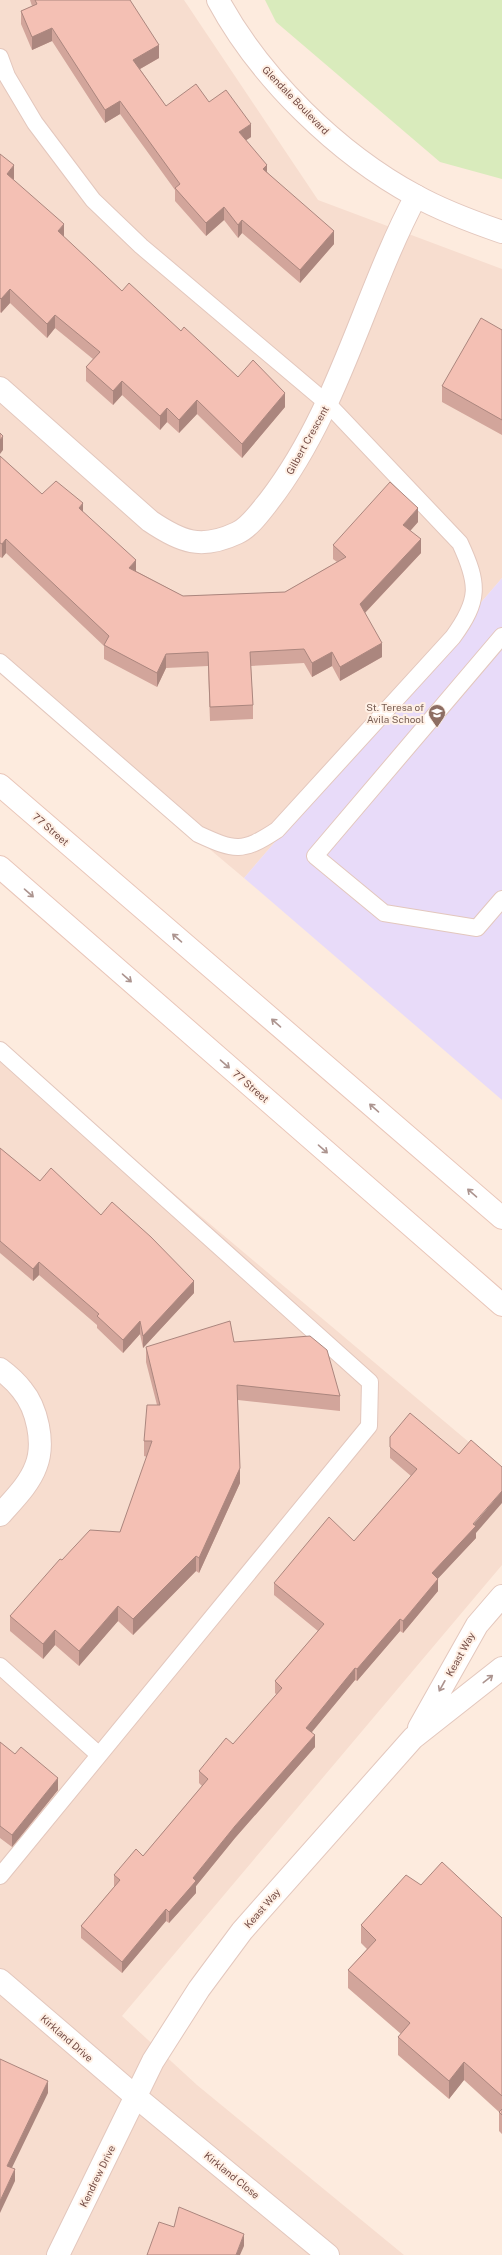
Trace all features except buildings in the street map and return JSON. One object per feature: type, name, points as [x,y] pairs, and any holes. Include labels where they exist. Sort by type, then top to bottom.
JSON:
[{"type":"street","name":"Glendale Boulevard","points":[[218,0],[252,52],[285,92],[322,128],[371,168],[416,196],[468,220],[502,232]]},
{"type":"street","name":"Gilbert Crescent","points":[[0,388],[150,521],[171,535],[192,543],[216,541],[239,532],[262,509],[286,479],[328,404],[399,228],[416,196]]},
{"type":"street","name":"77 Street","points":[[0,785],[502,1218]]},
{"type":"street","name":"77 Street","points":[[0,867],[502,1305]]},
{"type":"street","points":[[0,1368],[23,1390],[32,1407],[38,1429],[39,1448],[37,1465],[27,1484],[0,1515]]},
{"type":"street","name":"Keast Way","points":[[413,1738],[477,1625],[502,1596]]},
{"type":"street","name":"Keast Way","points":[[135,2096],[153,2061],[185,2010],[242,1931],[413,1738],[502,1668]]},
{"type":"street","name":"Kirkland Drive","points":[[0,1980],[135,2096]]},
{"type":"street","name":"Kirkland Close","points":[[135,2096],[320,2252]]},
{"type":"street","name":"Kendrew Drive","points":[[58,2255],[135,2096]]},
{"type":"lane","points":[[0,56],[7,76],[35,123],[93,200],[141,246],[328,404],[460,543],[472,569],[473,602],[466,618],[453,637],[277,830],[259,841],[243,848],[225,847],[198,834],[0,662]]},
{"type":"lane","points":[[502,636],[316,856],[384,913],[477,928],[502,899]]},
{"type":"lane","points":[[0,1050],[370,1382],[369,1426],[98,1754],[0,1876]]},
{"type":"lane","points":[[0,1666],[98,1754]]},
{"type":"shaded area","points":[[0,0],[184,0],[318,200],[502,269],[502,578],[244,878],[0,673]]},
{"type":"shaded area","name":"St. Teresa of Avila School","points":[[502,578],[502,1100],[244,878]]},
{"type":"shaded area","points":[[0,1047],[502,1470],[502,1565],[122,2016],[197,2085],[404,2255],[0,2255]]},
{"type":"green space","points":[[265,0],[502,0],[502,179],[440,162],[276,22]]},
{"type":"place","name":"St. Teresa of Avila School","points":[[437,728]]}]
